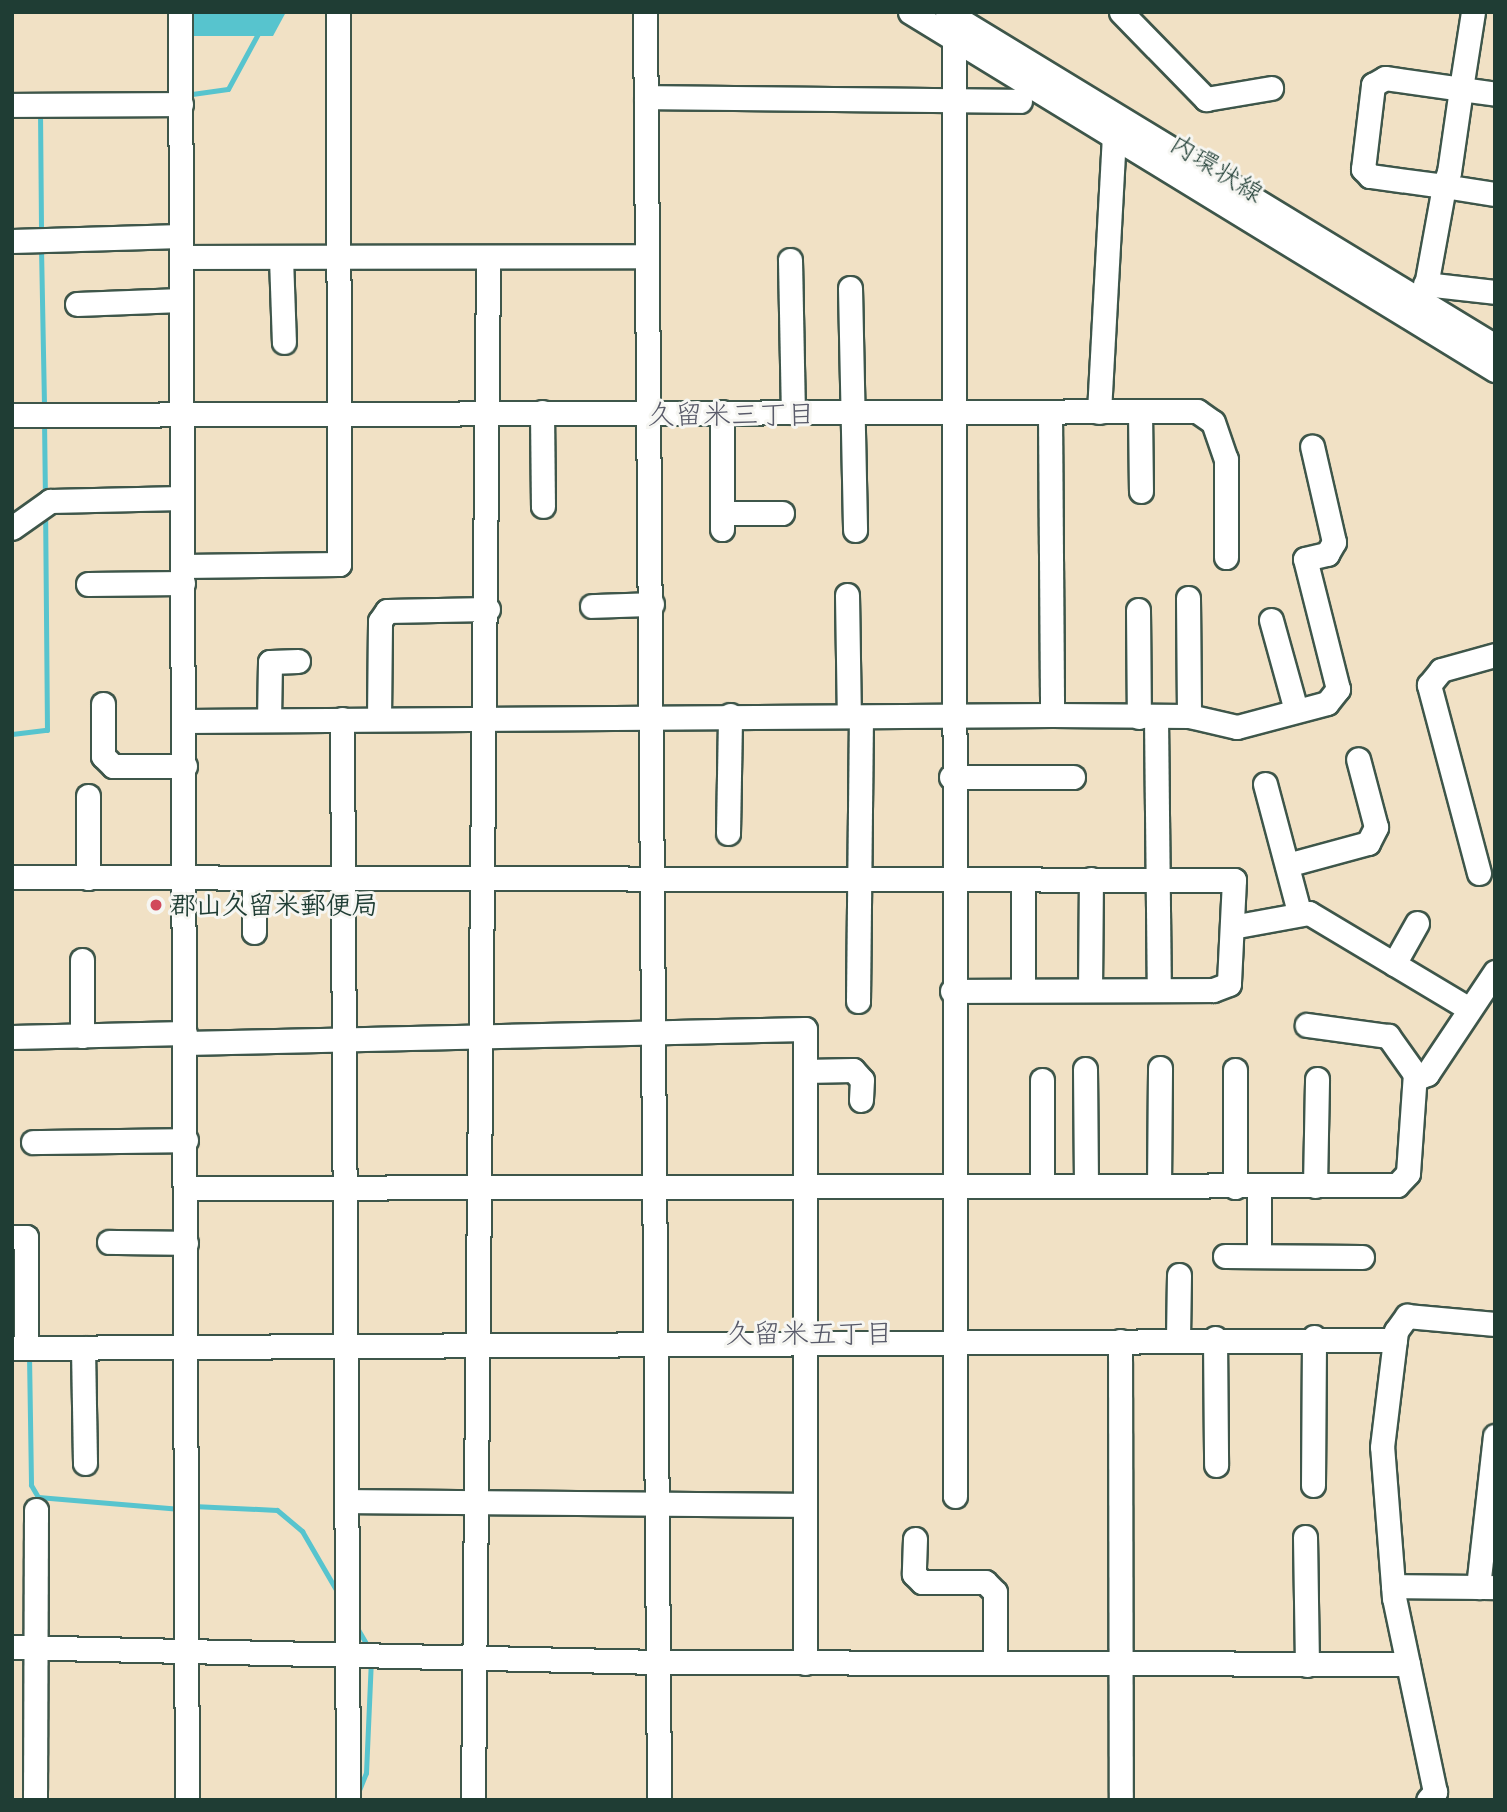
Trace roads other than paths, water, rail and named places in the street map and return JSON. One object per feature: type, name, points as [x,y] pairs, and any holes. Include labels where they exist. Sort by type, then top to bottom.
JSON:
[{"type":"street","points":[[180,12],[187,1188],[187,1800]]},
{"type":"street","points":[[88,584],[340,564],[338,12]]},
{"type":"street","points":[[645,12],[653,716],[652,1031],[657,1344],[656,1662],[659,1800]]},
{"type":"street","name":"内環状線","points":[[910,12],[952,20],[1424,293],[1495,346]]},
{"type":"street","points":[[1121,12],[1206,99],[1271,88]]},
{"type":"street","points":[[1473,12],[1424,293],[1495,292]]},
{"type":"street","points":[[952,20],[950,715],[955,1496]]},
{"type":"street","name":"内環状線","points":[[952,20],[1114,137],[1495,370]]},
{"type":"street","points":[[1495,94],[1385,78],[1373,85],[1363,169],[1370,176],[1495,194]]},
{"type":"street","points":[[646,97],[953,103],[1020,101]]},
{"type":"street","points":[[12,105],[181,104]]},
{"type":"street","points":[[1099,412],[1114,137]]},
{"type":"street","points":[[12,241],[181,246],[281,258],[488,259],[647,256]]},
{"type":"street","points":[[281,258],[284,342]]},
{"type":"street","points":[[472,1800],[471,1659],[486,881],[490,412],[488,259]]},
{"type":"street","points":[[790,260],[793,412]]},
{"type":"street","points":[[850,288],[855,530]]},
{"type":"street","points":[[77,304],[181,300]]},
{"type":"street","points":[[1140,411],[1140,491]]},
{"type":"street","points":[[12,415],[1197,411],[1213,422],[1226,459],[1226,557]]},
{"type":"street","points":[[542,412],[543,506]]},
{"type":"street","points":[[722,412],[722,521],[782,513]]},
{"type":"street","points":[[1050,413],[1052,715]]},
{"type":"street","points":[[185,721],[730,715],[1052,715],[1189,716],[1237,727],[1327,704],[1338,689],[1305,559],[1327,554],[1334,542],[1312,446]]},
{"type":"street","points":[[12,528],[50,501],[182,498]]},
{"type":"street","points":[[847,594],[855,716],[859,878],[858,1001]]},
{"type":"street","points":[[1188,598],[1189,716]]},
{"type":"street","points":[[592,606],[652,604]]},
{"type":"street","points":[[379,719],[380,621],[387,611],[488,609]]},
{"type":"street","points":[[1138,611],[1148,717],[1157,878],[1159,989]]},
{"type":"street","points":[[1272,620],[1297,710]]},
{"type":"street","points":[[1479,873],[1429,685],[1441,670],[1495,655]]},
{"type":"street","points":[[269,720],[270,662],[298,661]]},
{"type":"street","points":[[103,704],[103,756],[113,766],[185,766]]},
{"type":"street","points":[[728,833],[730,715]]},
{"type":"street","points":[[342,719],[348,1190],[348,1800]]},
{"type":"street","points":[[1287,865],[1368,843],[1377,827],[1358,759]]},
{"type":"street","points":[[951,777],[1073,777]]},
{"type":"street","points":[[1265,784],[1299,912]]},
{"type":"street","points":[[88,796],[88,878]]},
{"type":"street","points":[[12,877],[344,881],[652,878],[1234,880],[1229,984],[1213,990],[952,991]]},
{"type":"street","points":[[1090,990],[1091,879]]},
{"type":"street","points":[[254,880],[254,932]]},
{"type":"street","points":[[1023,880],[1023,990]]},
{"type":"street","points":[[1232,927],[1299,912],[1468,1008]]},
{"type":"street","points":[[1394,964],[1418,923]]},
{"type":"street","points":[[82,960],[82,1036]]},
{"type":"street","points":[[1417,1078],[1427,1074],[1468,1008],[1495,972]]},
{"type":"street","points":[[187,1188],[348,1190],[953,1185],[1397,1185],[1408,1173],[1417,1078],[1388,1036],[1307,1026]]},
{"type":"street","points":[[12,1037],[346,1037],[806,1030],[805,1663]]},
{"type":"street","points":[[1085,1069],[1086,1186]]},
{"type":"street","points":[[1159,1186],[1160,1069]]},
{"type":"street","points":[[805,1071],[853,1070],[862,1080],[861,1100]]},
{"type":"street","points":[[1235,1070],[1235,1187]]},
{"type":"street","points":[[1315,1186],[1317,1079]]},
{"type":"street","points":[[1042,1080],[1042,1185]]},
{"type":"street","points":[[33,1142],[186,1140]]},
{"type":"street","points":[[1259,1187],[1259,1256]]},
{"type":"street","points":[[12,1237],[26,1237],[19,1348],[1120,1341],[1314,1337],[1395,1340]]},
{"type":"street","points":[[109,1242],[186,1243]]},
{"type":"street","points":[[1225,1256],[1362,1257]]},
{"type":"street","points":[[1178,1339],[1179,1275]]},
{"type":"street","points":[[1428,1800],[1434,1792],[1393,1586],[1382,1447],[1395,1340],[1407,1316],[1495,1324]]},
{"type":"street","points":[[1313,1485],[1314,1337]]},
{"type":"street","points":[[1215,1338],[1216,1465]]},
{"type":"street","points":[[1120,1341],[1121,1800]]},
{"type":"street","points":[[83,1348],[85,1463]]},
{"type":"street","points":[[1393,1586],[1486,1587],[1495,1436]]},
{"type":"street","points":[[349,1501],[657,1506],[805,1505]]},
{"type":"street","points":[[35,1800],[22,1647],[36,1510]]},
{"type":"street","points":[[1305,1537],[1307,1665]]},
{"type":"street","points":[[915,1539],[914,1574],[922,1581],[985,1582],[995,1592],[995,1663]]},
{"type":"street","points":[[22,1647],[348,1657],[656,1662],[1408,1664]]},
{"type":"water","points":[[194,12],[286,12],[273,36],[194,36]]},
{"type":"waterway","points":[[185,95],[228,89],[259,32]]},
{"type":"waterway","points":[[40,111],[41,234]]},
{"type":"waterway","points":[[41,248],[44,409]]},
{"type":"waterway","points":[[44,419],[45,497]]},
{"type":"waterway","points":[[12,734],[47,730],[45,514]]},
{"type":"waterway","points":[[29,1355],[31,1485],[38,1497],[180,1509]]},
{"type":"waterway","points":[[193,1506],[277,1510],[302,1531],[338,1593]]},
{"type":"waterway","points":[[356,1626],[370,1650]]},
{"type":"waterway","points":[[357,1795],[366,1773],[371,1660]]},
{"type":"place","name":"郡山久留米郵便局","points":[[156,905]]},
{"type":"district","name":"久留米三丁目","points":[[731,414]]},
{"type":"district","name":"久留米五丁目","points":[[809,1333]]}]
